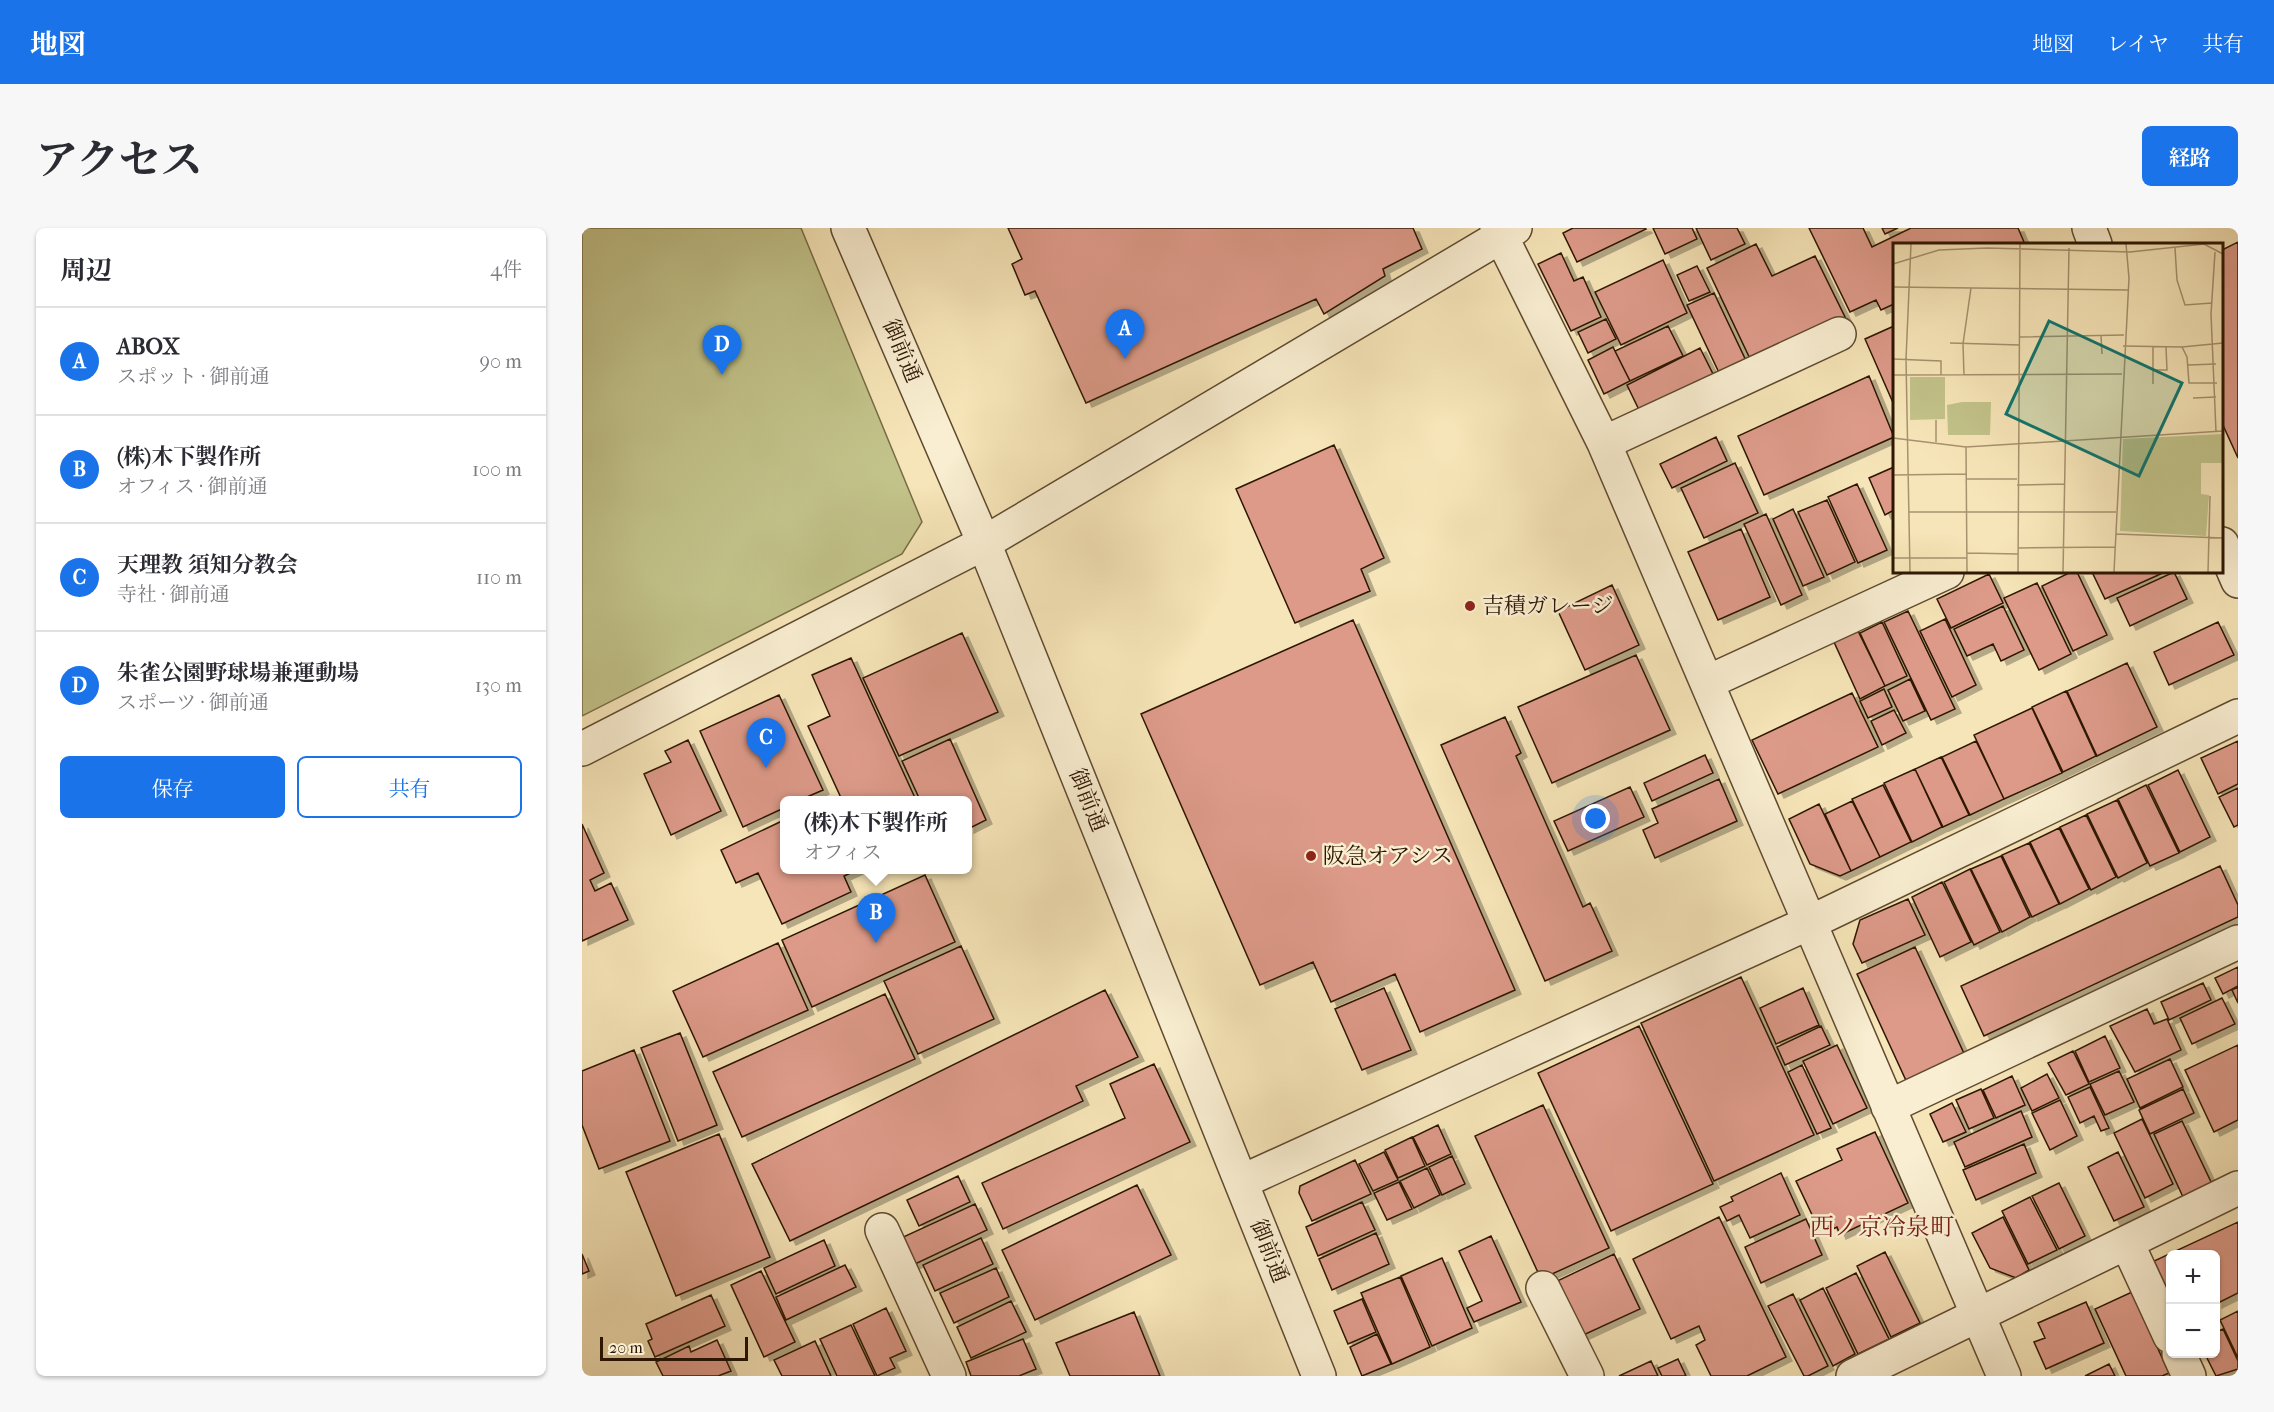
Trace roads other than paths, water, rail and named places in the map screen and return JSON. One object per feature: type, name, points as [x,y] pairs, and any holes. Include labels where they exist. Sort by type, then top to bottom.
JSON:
[{"type":"street","name":"御前通","points":[[848,228],[984,543],[1319,1376]]},
{"type":"street","points":[[2089,228],[2095,243]]},
{"type":"street","points":[[582,749],[984,543],[1504,231],[1604,443],[2004,1376]]},
{"type":"street","points":[[1604,443],[1839,334]]},
{"type":"street","points":[[2223,546],[2238,581]]},
{"type":"street","points":[[1708,682],[1945,573]]},
{"type":"street","points":[[1241,1182],[1811,922],[2238,716]]},
{"type":"street","points":[[1888,1107],[2238,942]]},
{"type":"street","points":[[1853,1376],[2238,1188]]},
{"type":"street","points":[[882,1230],[944,1374]]},
{"type":"street","points":[[2127,1243],[2166,1327]]},
{"type":"street","points":[[1543,1288],[1587,1376]]},
{"type":"street","points":[[2181,1358],[2190,1376]]},
{"type":"place","name":"ABOX","points":[[1125,359]]},
{"type":"place","name":"朱雀公園野球場兼運動場","points":[[722,375]]},
{"type":"place","name":"吉積ガレージ","points":[[1470,606]]},
{"type":"place","name":"天理教 須知分教会","points":[[766,768]]},
{"type":"place","name":"阪急オアシス","points":[[1311,856]]},
{"type":"place","name":"(株)木下製作所","points":[[876,943]]},
{"type":"district","name":"西ノ京冷泉町","points":[[1882,1227]]}]
